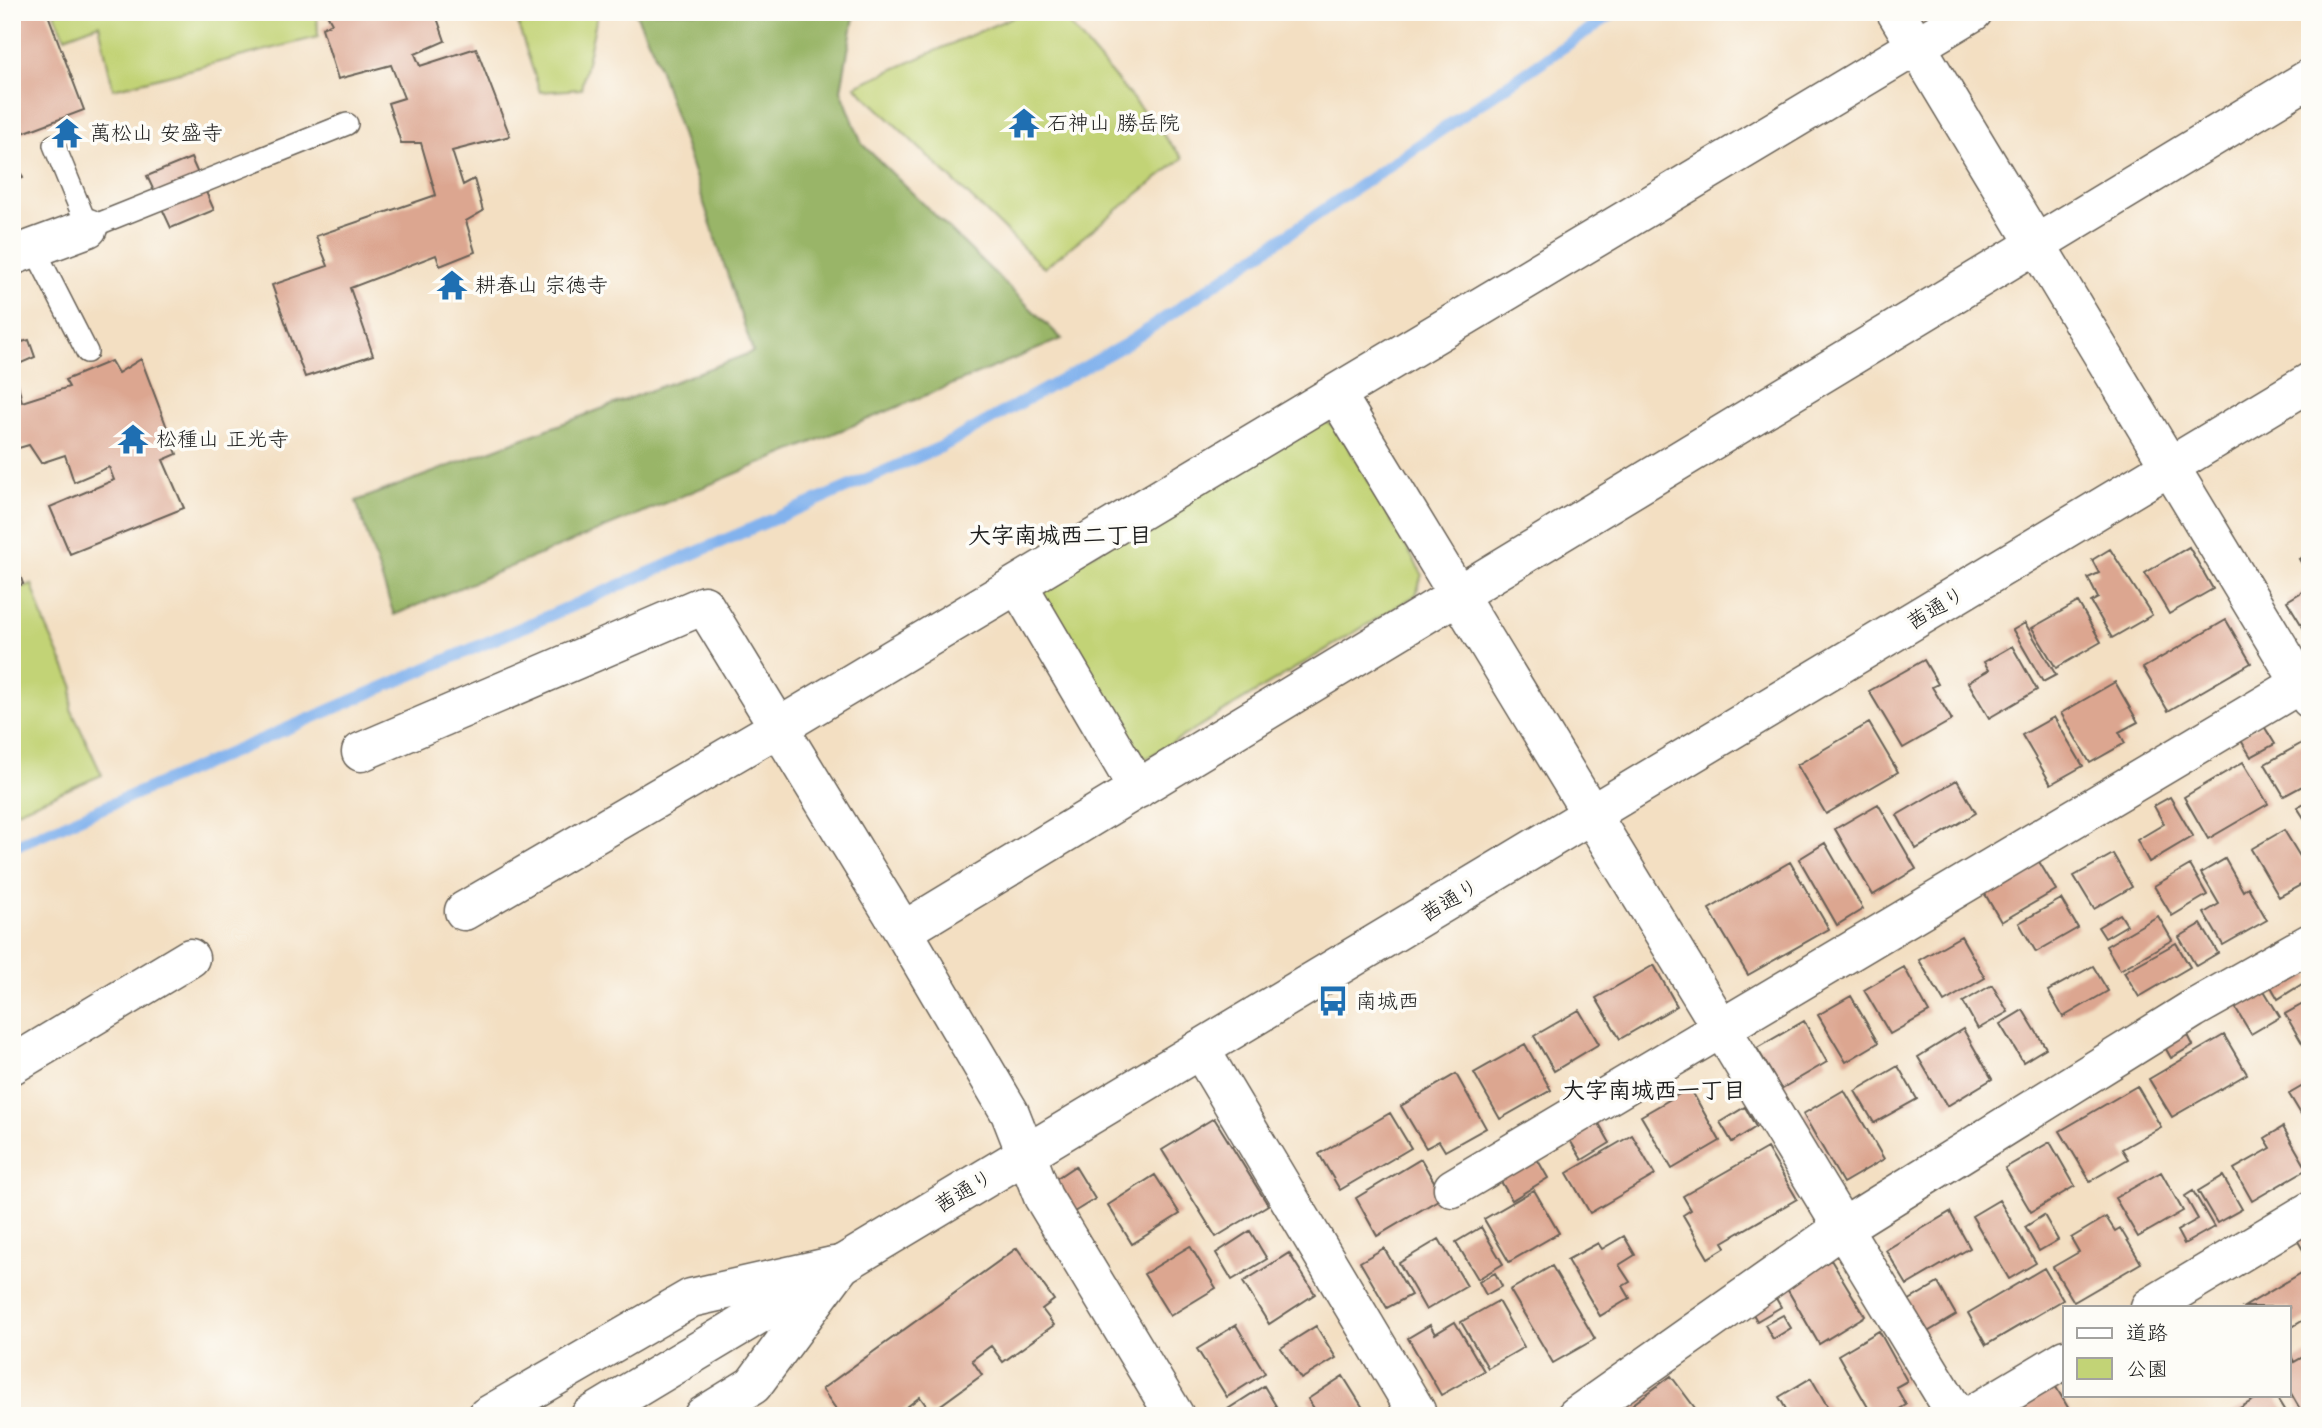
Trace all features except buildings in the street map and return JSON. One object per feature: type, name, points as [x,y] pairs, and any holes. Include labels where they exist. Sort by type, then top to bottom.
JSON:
[{"type":"street","points":[[1453,1188],[2307,687],[1896,12]]},
{"type":"street","points":[[464,911],[779,727],[1973,12]]},
{"type":"street","points":[[903,931],[2310,78]]},
{"type":"street","points":[[23,252],[88,228]]},
{"type":"street","name":"茜通り","points":[[590,1416],[2310,382]]},
{"type":"street","points":[[1336,394],[1957,1416]]},
{"type":"street","points":[[1018,584],[1138,789]]},
{"type":"street","points":[[361,752],[704,605],[903,931],[1010,1113],[1044,1197],[1175,1416]]},
{"type":"street","points":[[1576,1416],[1842,1228],[2193,1009],[2310,943]]},
{"type":"street","points":[[12,1065],[190,958]]},
{"type":"street","points":[[1200,1049],[1416,1411]]},
{"type":"street","points":[[2152,1306],[2310,1211]]},
{"type":"street","points":[[487,1416],[691,1298],[842,1264]]},
{"type":"street","points":[[703,1416],[753,1385],[842,1264]]},
{"type":"street","points":[[1970,1416],[2063,1360]]},
{"type":"lane","points":[[54,145],[88,228],[346,124]]},
{"type":"lane","points":[[23,252],[87,352]]},
{"type":"green space","points":[[54,12],[317,12],[318,37],[113,89],[99,24],[65,37]]},
{"type":"green space","points":[[514,12],[598,12],[581,89],[540,92]]},
{"type":"green space","points":[[635,12],[855,12],[841,90],[862,144],[1062,339],[394,615],[356,501],[753,352],[654,52]]},
{"type":"green space","name":"石神山 勝岳院","points":[[1024,12],[1059,12],[1183,158],[1044,268],[855,86]]},
{"type":"green space","points":[[1320,419],[1337,427],[1422,574],[1416,595],[1147,758],[1127,758],[1041,602],[1041,585]]},
{"type":"green space","points":[[32,584],[45,624],[73,685],[71,709],[102,775],[12,813],[12,590]]},
{"type":"waterway","points":[[12,847],[941,447],[1128,343],[1615,12]]},
{"type":"place","name":"石神山 勝岳院","points":[[1024,123]]},
{"type":"place","name":"萬松山 安盛寺","points":[[67,133]]},
{"type":"place","name":"耕春山 宗徳寺","points":[[452,285]]},
{"type":"place","name":"松種山 正光寺","points":[[133,439]]},
{"type":"place","name":"南城西","points":[[1333,1001]]},
{"type":"district","name":"大字南城西二丁目","points":[[1060,535]]},
{"type":"district","name":"大字南城西一丁目","points":[[1654,1090]]}]
